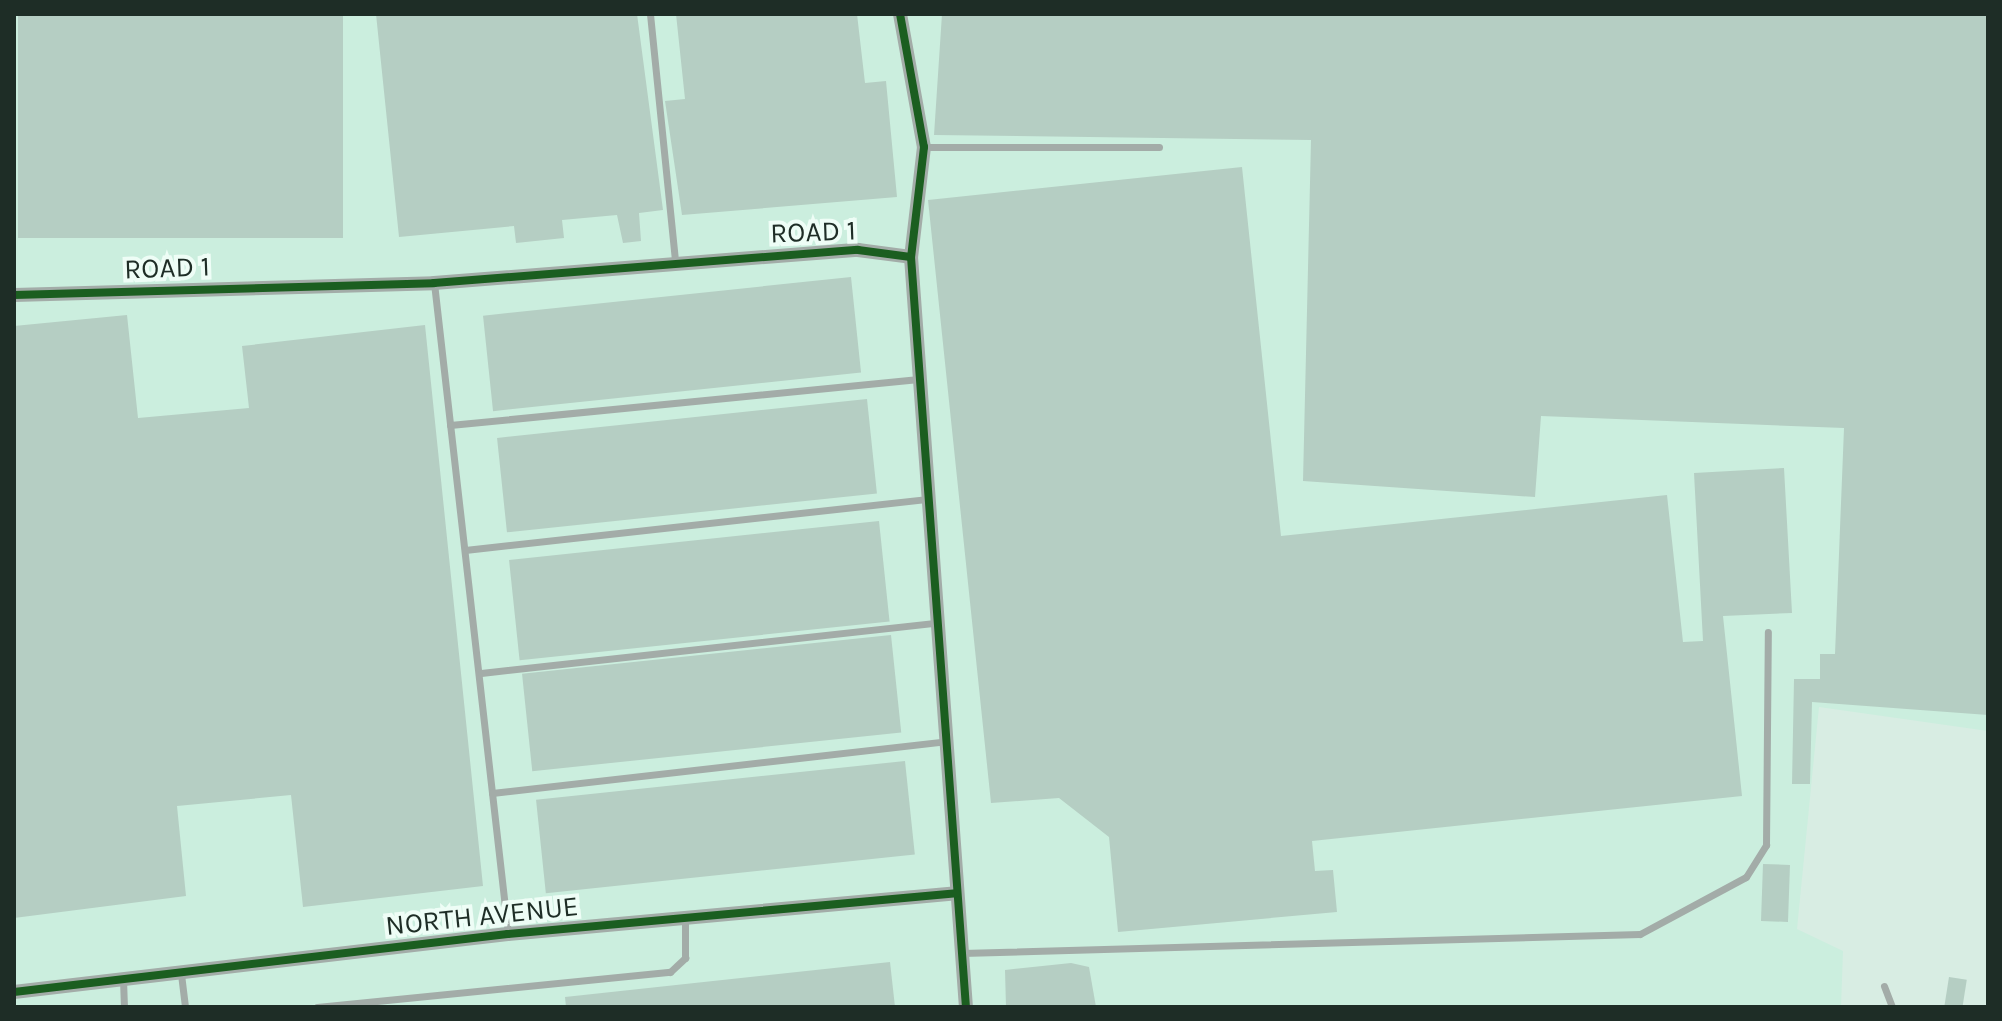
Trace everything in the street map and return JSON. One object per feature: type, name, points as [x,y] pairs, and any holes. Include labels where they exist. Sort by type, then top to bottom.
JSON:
[{"type":"street","points":[[900,14],[924,147],[911,257],[966,1007]]},
{"type":"street","name":"ROAD 1","points":[[14,295],[434,283],[675,260],[858,250],[911,257]]},
{"type":"street","name":"NORTH AVENUE","points":[[14,992],[508,934],[956,893]]},
{"type":"lane","points":[[650,14],[675,260]]},
{"type":"lane","points":[[924,147],[1159,147]]},
{"type":"lane","points":[[434,283],[481,673],[508,934]]},
{"type":"lane","points":[[450,425],[919,379]]},
{"type":"lane","points":[[465,550],[928,499]]},
{"type":"lane","points":[[481,673],[937,623]]},
{"type":"lane","points":[[961,953],[1640,934],[1746,877],[1766,845],[1768,632]]},
{"type":"lane","points":[[492,793],[945,741]]},
{"type":"lane","points":[[317,1007],[670,972],[685,958],[685,917]]},
{"type":"lane","points":[[181,972],[185,1007]]},
{"type":"lane","points":[[123,979],[124,1007]]},
{"type":"lane","points":[[1884,986],[1892,1007]]},
{"type":"shaded area","points":[[14,14],[1988,14],[1988,731],[1819,707],[1797,929],[1843,951],[1841,1007],[14,1007]]},
{"type":"building","points":[[18,14],[343,14],[343,238],[18,238]]},
{"type":"building","points":[[376,14],[637,14],[663,210],[639,213],[641,241],[623,243],[617,215],[562,220],[564,238],[516,243],[514,226],[399,237]]},
{"type":"building","points":[[676,14],[857,14],[865,83],[886,81],[897,197],[682,215],[665,101],[685,99]]},
{"type":"building","points":[[942,14],[1988,14],[1988,715],[1812,702],[1810,784],[1792,784],[1794,679],[1820,679],[1820,654],[1835,654],[1844,428],[1541,416],[1535,497],[1303,481],[1311,140],[934,135]]},
{"type":"building","points":[[1242,167],[1281,536],[1667,495],[1683,642],[1703,641],[1694,473],[1784,468],[1792,613],[1723,616],[1742,796],[1312,841],[1315,871],[1333,870],[1337,912],[1118,932],[1109,837],[1059,798],[991,803],[928,200]]},
{"type":"building","points":[[851,277],[861,372],[493,411],[483,316]]},
{"type":"building","points":[[127,315],[138,418],[249,408],[242,346],[425,325],[483,886],[303,907],[291,795],[177,806],[186,896],[14,918],[14,326]]},
{"type":"building","points":[[867,399],[877,493],[507,532],[497,438]]},
{"type":"building","points":[[879,521],[890,621],[520,660],[509,560]]},
{"type":"building","points":[[891,635],[901,732],[532,771],[522,674]]},
{"type":"building","points":[[905,761],[915,854],[546,893],[536,800]]},
{"type":"building","points":[[1763,864],[1790,865],[1788,922],[1761,921]]},
{"type":"building","points":[[890,962],[895,1007],[566,1007],[565,997]]},
{"type":"building","points":[[1071,963],[1089,967],[1096,1007],[1006,1007],[1005,970]]},
{"type":"building","points":[[1949,977],[1967,980],[1962,1007],[1944,1007]]},
{"type":"cycle path","points":[[900,14],[924,147],[911,257],[966,1007]]},
{"type":"cycle path","points":[[14,295],[434,283],[858,250],[911,257]]},
{"type":"cycle path","points":[[14,992],[508,934],[956,893]]}]
